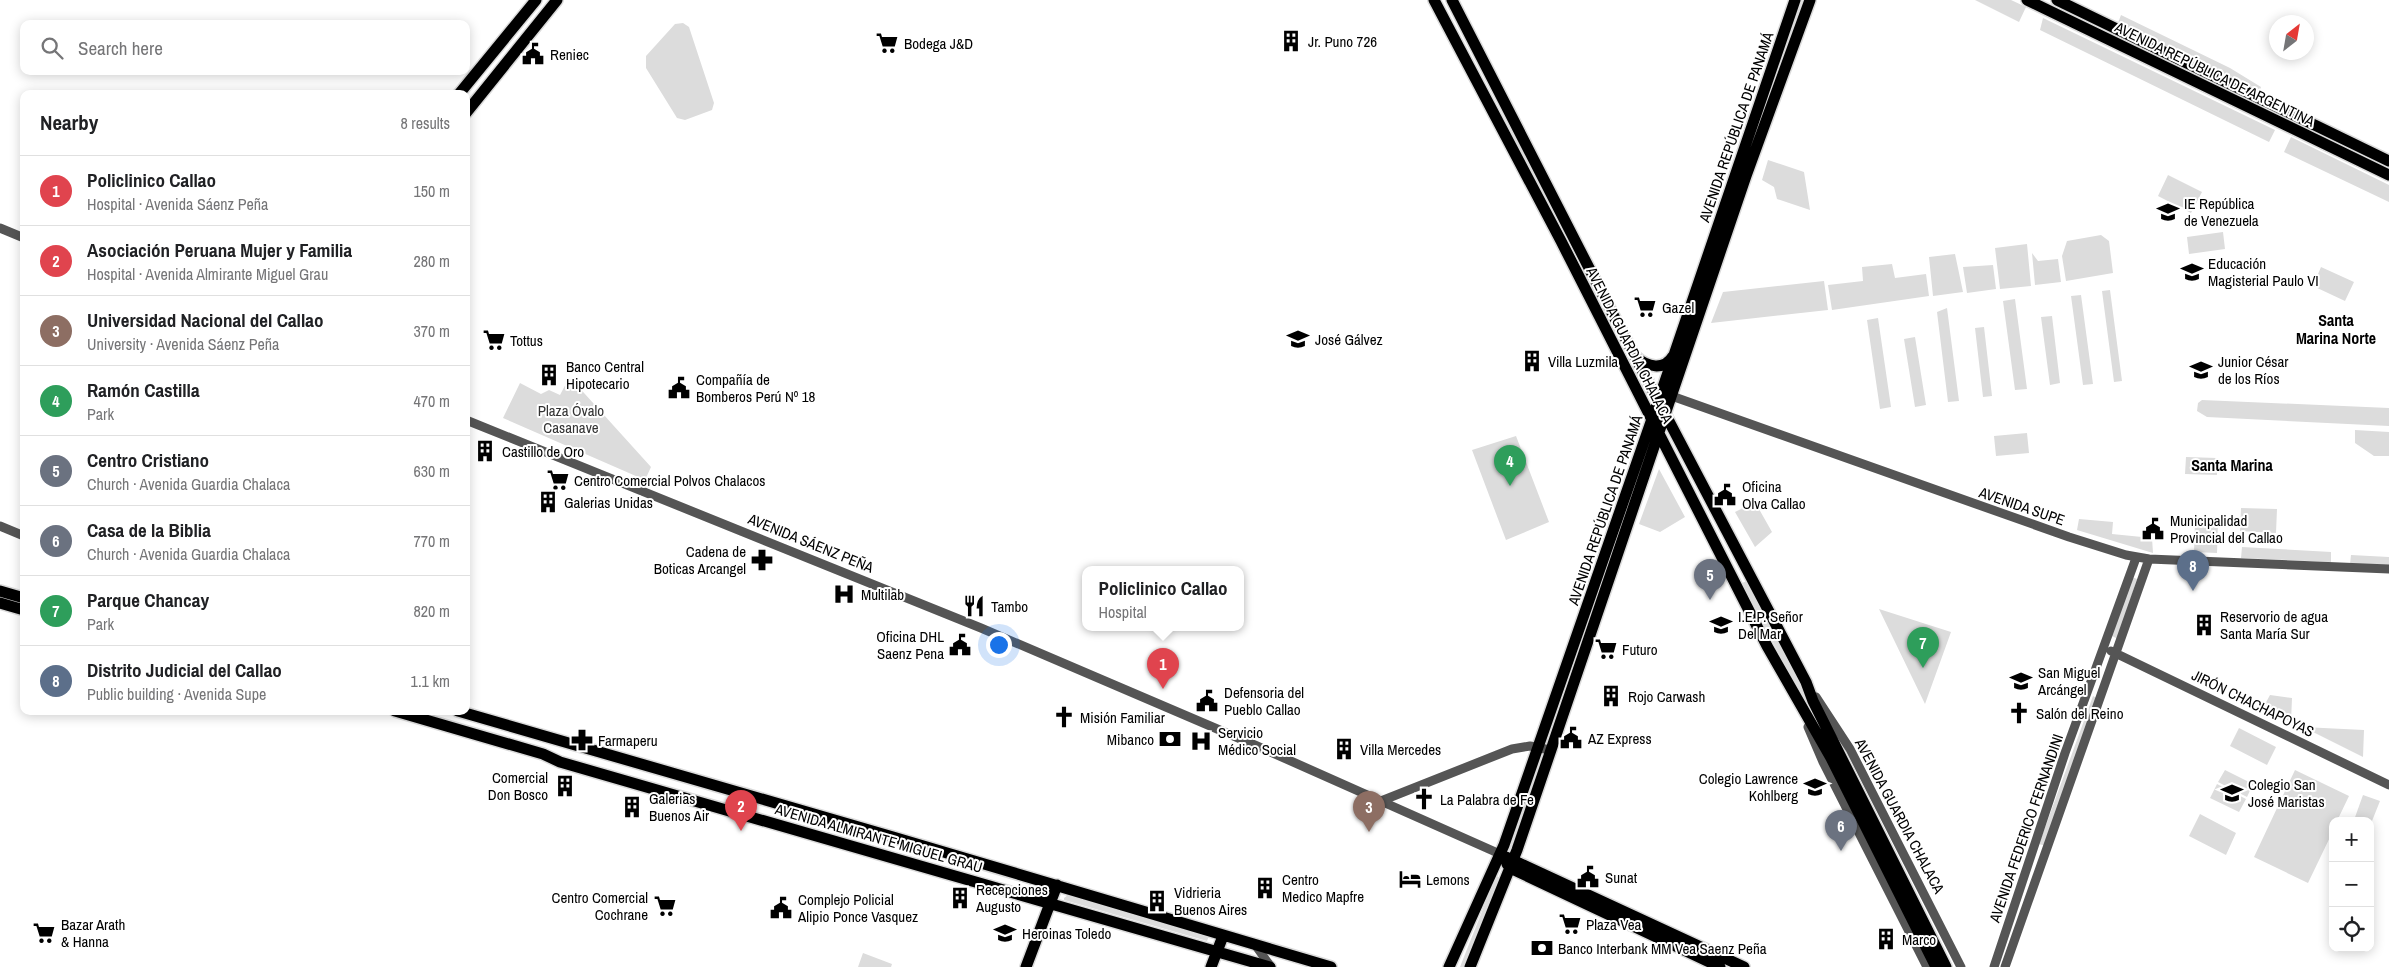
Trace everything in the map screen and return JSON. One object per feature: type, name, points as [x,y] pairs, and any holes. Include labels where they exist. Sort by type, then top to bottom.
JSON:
[{"type":"main road","points":[[462,90],[536,0]]},
{"type":"main road","points":[[470,109],[558,0]]},
{"type":"main road","name":"AVENIDA GUARDIA CHALACA","points":[[1434,0],[1799,704],[1861,808],[1946,967]]},
{"type":"main road","name":"AVENIDA REPÚBLICA DE PANAMÁ","points":[[1470,967],[1511,864],[1666,414],[1664,397],[1674,355],[1795,0]]},
{"type":"main road","name":"AVENIDA REPÚBLICA DE PANAMÁ","points":[[1448,967],[1500,854],[1652,420],[1664,397],[1810,0]]},
{"type":"main road","name":"AVENIDA REPÚBLICA DE ARGENTINA","points":[[2027,0],[2389,175]]},
{"type":"main road","name":"AVENIDA REPÚBLICA DE ARGENTINA","points":[[2057,0],[2389,161]]},
{"type":"main road","points":[[1444,18],[1455,5]]},
{"type":"main road","name":"AVENIDA GUARDIA CHALACA","points":[[1455,5],[1609,307],[1636,357],[1664,397]]},
{"type":"main road","points":[[485,61],[499,72]]},
{"type":"main road","points":[[1506,139],[1521,132]]},
{"type":"main road","points":[[1597,312],[1609,307]]},
{"type":"main road","points":[[1636,357],[1650,366],[1659,366],[1671,360],[1674,355]]},
{"type":"main road","name":"AVENIDA GUARDIA CHALACA","points":[[1666,414],[1806,682],[1861,808],[1936,967]]},
{"type":"main road","points":[[1734,580],[1749,572]]},
{"type":"main road","points":[[0,591],[20,597]]},
{"type":"main road","points":[[0,603],[20,609]]},
{"type":"main road","name":"AVENIDA ALMIRANTE MIGUEL GRAU","points":[[408,715],[1270,967]]},
{"type":"main road","name":"AVENIDA ALMIRANTE MIGUEL GRAU","points":[[470,715],[1057,885],[1325,966]]},
{"type":"main road","points":[[701,802],[709,785]]},
{"type":"main road","points":[[1500,854],[1511,864],[1720,967]]},
{"type":"main road","points":[[1511,864],[1744,967]]},
{"type":"main road","points":[[1026,967],[1057,885]]},
{"type":"main road","points":[[1211,967],[1223,936]]},
{"type":"street","points":[[0,228],[20,236]]},
{"type":"street","name":"AVENIDA SUPE","points":[[1664,397],[2069,537],[2136,558],[2389,568]]},
{"type":"street","name":"AVENIDA SÁENZ PEÑA","points":[[470,422],[981,628],[1500,854]]},
{"type":"street","points":[[0,526],[20,534]]},
{"type":"street","name":"AVENIDA FEDERICO FERNANDINI","points":[[1994,967],[2065,753],[2136,558]]},
{"type":"street","name":"AVENIDA FEDERICO FERNANDINI","points":[[2004,967],[2149,560]]},
{"type":"street","name":"JIRÓN CHACHAPOYAS","points":[[2103,648],[2130,659],[2389,785]]},
{"type":"street","points":[[2110,669],[2119,661],[2130,659]]},
{"type":"street","name":"AVENIDA GUARDIA CHALACA","points":[[1806,682],[1850,749],[1961,967]]},
{"type":"street","name":"AVENIDA GUARDIA CHALACA","points":[[1799,704],[1823,762],[1927,967]]},
{"type":"street","points":[[1381,801],[1512,749],[1538,746],[1550,750]]},
{"type":"street","points":[[1256,946],[1270,967]]},
{"type":"green space","points":[[1975,0],[2011,0],[2026,7],[2019,22]]},
{"type":"green space","points":[[2121,15],[2230,68],[2261,87],[2260,90],[2118,23]]},
{"type":"green space","points":[[2043,18],[2275,130],[2269,142],[2040,30]]},
{"type":"green space","points":[[683,23],[689,27],[714,103],[712,110],[685,120],[677,118],[646,68],[646,56],[675,24]]},
{"type":"green space","points":[[2291,137],[2389,185],[2389,202],[2284,152]]},
{"type":"green space","points":[[1515,139],[1520,142],[1601,304],[1596,301],[1516,145]]},
{"type":"green space","points":[[1768,160],[1804,172],[1810,210],[1777,199],[1774,187],[1762,180]]},
{"type":"green space","points":[[2168,175],[2202,192],[2191,213],[2158,196]]},
{"type":"green space","points":[[2223,232],[2225,249],[2189,254],[2187,237]]},
{"type":"green space","points":[[2101,235],[2109,241],[2113,273],[2066,281],[2062,256],[2067,241]]},
{"type":"green space","points":[[2027,244],[2031,286],[2000,289],[1995,248]]},
{"type":"green space","points":[[2032,253],[2038,261],[2058,259],[2061,282],[2035,285]]},
{"type":"green space","points":[[1955,254],[1963,292],[1933,296],[1929,257]]},
{"type":"green space","points":[[1892,264],[1895,278],[1926,274],[1929,296],[1832,310],[1828,285],[1863,281],[1862,267]]},
{"type":"green space","points":[[1993,265],[1996,289],[1967,293],[1963,267]]},
{"type":"green space","points":[[2321,267],[2354,282],[2345,301],[2313,286]]},
{"type":"green space","points":[[1824,281],[1828,310],[1711,323],[1723,292]]},
{"type":"green space","points":[[2110,290],[2122,381],[2114,382],[2102,291]]},
{"type":"green space","points":[[2081,295],[2093,384],[2083,385],[2071,296]]},
{"type":"green space","points":[[2015,299],[2027,389],[2015,390],[2003,301]]},
{"type":"green space","points":[[1947,308],[1959,401],[1948,402],[1937,312]]},
{"type":"green space","points":[[2052,316],[2060,383],[2050,385],[2041,317]]},
{"type":"green space","points":[[1878,318],[1891,407],[1880,409],[1867,320]]},
{"type":"green space","points":[[1984,327],[1992,396],[1983,397],[1975,328]]},
{"type":"green space","points":[[1915,337],[1926,405],[1915,407],[1904,339]]},
{"type":"green space","name":"Plaza Óvalo Casanave","points":[[569,378],[651,467],[645,480],[503,418],[520,383],[541,394],[549,390],[560,395]]},
{"type":"green space","points":[[2202,400],[2389,408],[2389,426],[2207,417],[2197,411],[2198,403]]},
{"type":"green space","points":[[2355,430],[2389,432],[2389,456],[2374,456],[2355,443]]},
{"type":"green space","points":[[2027,433],[2029,453],[1996,456],[1994,436]]},
{"type":"green space","points":[[1516,436],[1549,522],[1506,540],[1472,450]]},
{"type":"green space","points":[[2186,457],[2217,458],[2217,475],[2185,474]]},
{"type":"green space","points":[[1659,469],[1685,517],[1660,532],[1639,524]]},
{"type":"green space","points":[[1755,502],[1772,532],[1755,547],[1735,512]]},
{"type":"green space","points":[[2241,508],[2277,509],[2276,533],[2240,531]]},
{"type":"green space","points":[[2079,519],[2113,522],[2112,534],[2152,538],[2153,553],[2077,530]]},
{"type":"green space","points":[[2195,522],[2218,523],[2217,553],[2194,552]]},
{"type":"green space","points":[[2242,547],[2331,552],[2331,562],[2241,558]]},
{"type":"green space","points":[[2351,555],[2389,557],[2389,566],[2350,564]]},
{"type":"green space","points":[[2132,577],[2137,579],[2118,639],[2110,635]]},
{"type":"green space","points":[[1747,581],[1801,685],[1819,726],[1742,583]]},
{"type":"green space","points":[[1879,609],[1951,632],[1925,704]]},
{"type":"green space","points":[[2270,695],[2292,698],[2291,722],[2263,708]]},
{"type":"green space","points":[[2093,696],[2098,699],[2046,846],[2039,844]]},
{"type":"green space","points":[[2303,727],[2364,730],[2363,757]]},
{"type":"green space","points":[[2239,728],[2276,747],[2267,765],[2230,746]]},
{"type":"green space","points":[[2225,770],[2253,784],[2247,797],[2218,782]]},
{"type":"green space","points":[[2295,770],[2349,796],[2339,817],[2329,817],[2329,839],[2308,883],[2254,857]]},
{"type":"green space","points":[[2217,784],[2246,799],[2239,812],[2210,798]]},
{"type":"green space","points":[[2363,795],[2380,801],[2374,817],[2355,817]]},
{"type":"green space","points":[[2200,814],[2236,833],[2226,855],[2189,836]]},
{"type":"green space","points":[[1496,876],[1501,878],[1469,967],[1460,967]]},
{"type":"green space","points":[[1068,895],[1209,936],[1207,941],[1064,900]]},
{"type":"green space","points":[[863,953],[892,964],[891,967],[858,967]]},
{"type":"place","name":"Jr. Puno 726","points":[[1291,41]]},
{"type":"place","name":"Bodega J&D","points":[[887,43]]},
{"type":"place","name":"Reniec","points":[[533,54]]},
{"type":"place","name":"IE República de Venezuela","points":[[2168,212]]},
{"type":"place","name":"Educación Magisterial Paulo VI","points":[[2192,272]]},
{"type":"place","name":"Gazel","points":[[1645,307]]},
{"type":"place","name":"José Gálvez","points":[[1298,339]]},
{"type":"place","name":"Tottus","points":[[494,340]]},
{"type":"place","name":"Villa Luzmila","points":[[1532,361]]},
{"type":"place","name":"Junior César de los Ríos","points":[[2201,370]]},
{"type":"place","name":"Banco Central Hipotecario","points":[[549,375]]},
{"type":"place","name":"Compañía de Bomberos Perú Nº 18","points":[[679,388]]},
{"type":"place","name":"Castillo de Oro","points":[[485,451]]},
{"type":"place","name":"Centro Comercial Polvos Chalacos","points":[[558,480]]},
{"type":"place","name":"Ramón Castilla","points":[[1510,486]]},
{"type":"place","name":"Oficina Olva Callao","points":[[1725,495]]},
{"type":"place","name":"Galerias Unidas","points":[[548,502]]},
{"type":"place","name":"Municipalidad Provincial del Callao","points":[[2153,529]]},
{"type":"place","name":"Cadena de Boticas Arcangel","points":[[762,560]]},
{"type":"place","name":"Distrito Judicial del Callao","points":[[2193,591]]},
{"type":"place","name":"Multilab","points":[[844,594]]},
{"type":"place","name":"Centro Cristiano","points":[[1710,600]]},
{"type":"place","name":"Tambo","points":[[974,606]]},
{"type":"place","name":"I.E.P. Señor Del Mar","points":[[1721,625]]},
{"type":"place","name":"Reservorio de agua Santa María Sur","points":[[2204,625]]},
{"type":"place","name":"Oficina DHL Saenz Pena","points":[[960,645]]},
{"type":"place","name":"Futuro","points":[[1606,649]]},
{"type":"place","name":"Parque Chancay","points":[[1923,668]]},
{"type":"place","name":"San Miguel Arcángel","points":[[2021,681]]},
{"type":"place","name":"Policlinico Callao","points":[[1163,689]]},
{"type":"place","name":"Rojo Carwash","points":[[1611,696]]},
{"type":"place","name":"Defensoria del Pueblo Callao","points":[[1207,701]]},
{"type":"place","name":"Salón del Reino","points":[[2019,713]]},
{"type":"place","name":"Misión Familiar","points":[[1064,717]]},
{"type":"place","name":"AZ Express","points":[[1571,738]]},
{"type":"place","name":"Mibanco","points":[[1170,739]]},
{"type":"place","name":"Farmaperu","points":[[582,740]]},
{"type":"place","name":"Servicio Médico Social","points":[[1201,741]]},
{"type":"place","name":"Villa Mercedes","points":[[1344,749]]},
{"type":"place","name":"Comercial Don Bosco","points":[[565,786]]},
{"type":"place","name":"Colegio Lawrence Kohlberg","points":[[1815,787]]},
{"type":"place","name":"Colegio San José Maristas","points":[[2232,793]]},
{"type":"place","name":"La Palabra de Fe","points":[[1424,799]]},
{"type":"place","name":"Galerias Buenos Air","points":[[632,807]]},
{"type":"place","name":"Asociación Peruana Mujer y Familia","points":[[741,831]]},
{"type":"place","name":"Universidad Nacional del Callao","points":[[1369,832]]},
{"type":"place","name":"Casa de la Biblia","points":[[1841,851]]},
{"type":"place","name":"Sunat","points":[[1588,877]]},
{"type":"place","name":"Lemons","points":[[1410,879]]},
{"type":"place","name":"Centro Medico Mapfre","points":[[1265,888]]},
{"type":"place","name":"Recepciones Augusto","points":[[960,898]]},
{"type":"place","name":"Vidrieria Buenos Aires","points":[[1157,901]]},
{"type":"place","name":"Centro Comercial Cochrane","points":[[665,906]]},
{"type":"place","name":"Complejo Policial Alipio Ponce Vasquez","points":[[781,908]]},
{"type":"place","name":"Plaza Vea","points":[[1570,924]]},
{"type":"place","name":"Bazar Arath & Hanna","points":[[44,933]]},
{"type":"place","name":"Heroinas Toledo","points":[[1005,933]]},
{"type":"place","name":"Marco","points":[[1886,939]]},
{"type":"place","name":"Banco Interbank MM Vea Saenz Peña","points":[[1542,948]]},
{"type":"district","name":"Santa Marina Norte","points":[[2336,329]]},
{"type":"district","name":"Santa Marina","points":[[2232,465]]}]
